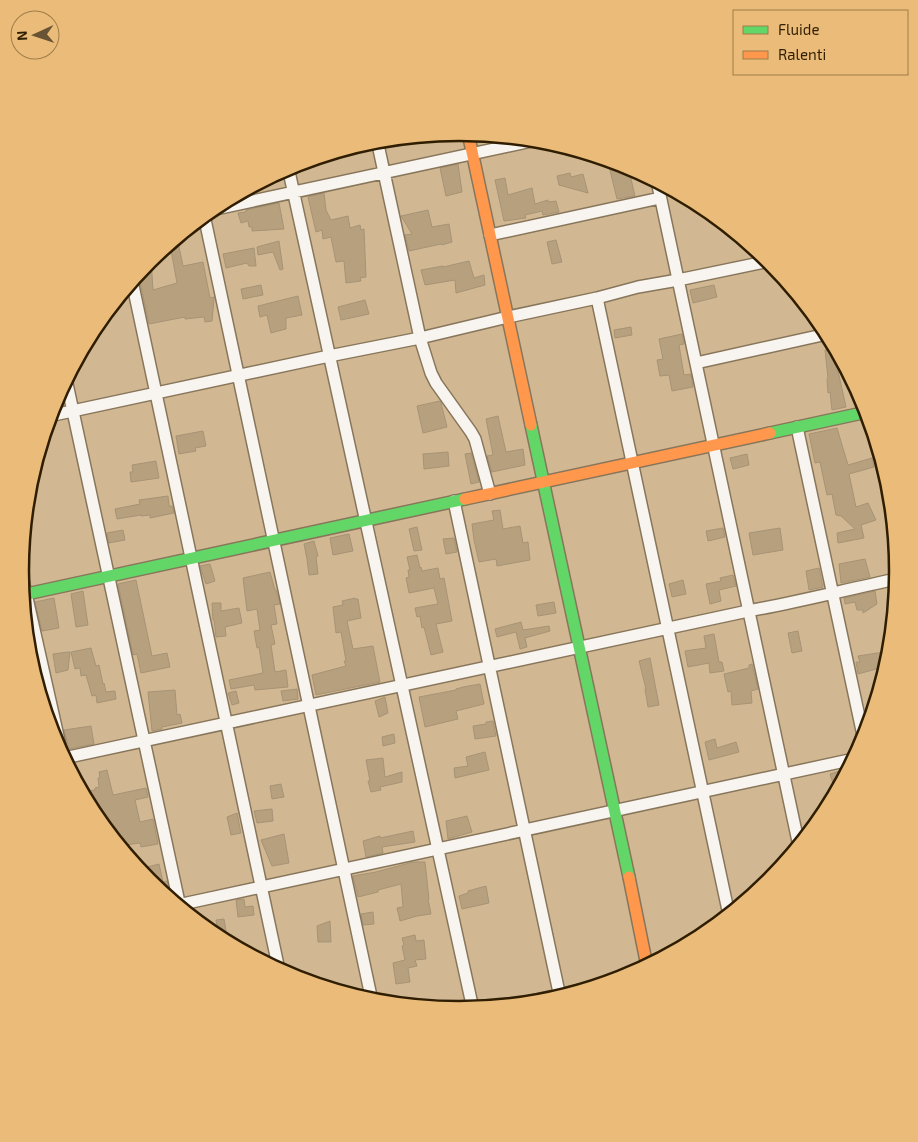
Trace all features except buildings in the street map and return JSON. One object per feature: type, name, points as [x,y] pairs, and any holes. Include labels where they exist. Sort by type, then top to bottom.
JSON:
[{"type":"street","points":[[470,141],[646,958]]},
{"type":"street","points":[[233,205],[516,144]]},
{"type":"street","points":[[379,148],[420,338],[431,373],[475,439],[490,494]]},
{"type":"street","points":[[290,176],[471,1001]]},
{"type":"street","points":[[658,190],[797,837]]},
{"type":"street","points":[[490,235],[660,198]]},
{"type":"street","points":[[206,223],[370,992]]},
{"type":"street","points":[[59,414],[420,338],[757,261]]},
{"type":"street","points":[[134,290],[276,960]]},
{"type":"street","points":[[596,298],[726,908]]},
{"type":"street","points":[[696,363],[819,336]]},
{"type":"street","points":[[69,391],[177,895]]},
{"type":"street","points":[[30,593],[859,414]]},
{"type":"street","points":[[797,427],[861,723]]},
{"type":"street","points":[[454,501],[559,990]]},
{"type":"street","points":[[71,757],[791,603],[889,580]]},
{"type":"street","points":[[187,904],[845,761]]},
{"type":"traffic: fast","points":[[770,433],[859,414]]},
{"type":"traffic: fast","points":[[531,425],[629,877]]},
{"type":"traffic: fast","points":[[30,593],[465,499]]},
{"type":"traffic: slow","points":[[470,141],[531,425]]},
{"type":"traffic: slow","points":[[465,499],[770,433]]},
{"type":"traffic: slow","points":[[629,877],[645,959]]}]
